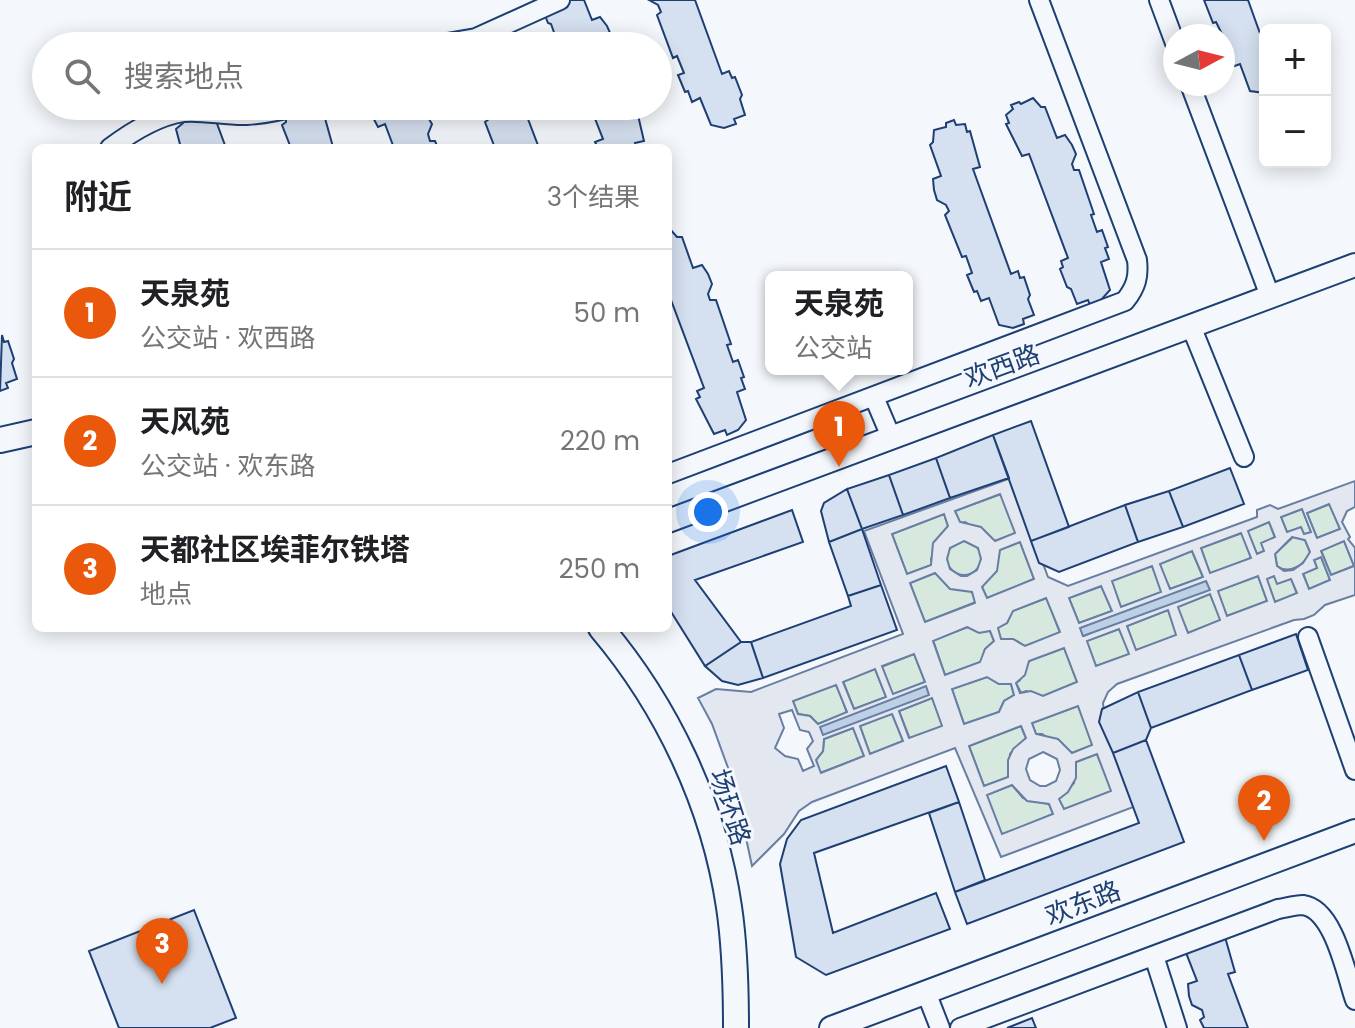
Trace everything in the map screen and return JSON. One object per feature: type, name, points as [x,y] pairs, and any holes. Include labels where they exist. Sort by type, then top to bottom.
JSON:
[{"type":"main road","points":[[0,440],[32,433]]},
{"type":"main road","name":"场环路","points":[[604,632],[654,701],[683,756],[711,828],[729,904],[736,959],[736,1028]]},
{"type":"street","points":[[489,32],[560,0]]},
{"type":"street","points":[[672,473],[1125,301],[1134,290],[1139,275],[1137,260],[1039,0]]},
{"type":"street","points":[[1159,0],[1168,24]]},
{"type":"street","points":[[1195,96],[1270,296]]},
{"type":"street","points":[[115,144],[158,120]]},
{"type":"street","name":"欢西路","points":[[672,519],[1355,265]]},
{"type":"street","points":[[1191,326],[1244,457]]},
{"type":"street","points":[[874,397],[891,437]]},
{"type":"street","points":[[1308,637],[1355,770]]},
{"type":"street","name":"欢东路","points":[[831,1028],[1355,831]]},
{"type":"street","points":[[960,1028],[1278,909],[1303,905],[1322,914],[1331,930],[1355,1000]]},
{"type":"street","points":[[1154,956],[1177,1028]]},
{"type":"street","points":[[926,992],[940,1028]]},
{"type":"shaded area","points":[[1011,478],[1048,577],[1068,586],[1257,517],[1257,510],[1270,505],[1278,509],[1355,481],[1355,507],[1347,511],[1342,522],[1355,548],[1355,595],[1325,605],[1304,619],[1117,684],[1108,692],[1103,703],[1105,722],[1136,806],[1001,857],[955,748],[812,802],[799,811],[784,834],[752,866],[735,787],[712,724],[698,698],[716,689],[751,692],[903,634],[864,531]],"holes":[[[1000,494],[1015,533],[995,541],[981,527],[960,522],[955,511]],[[1329,504],[1340,529],[1317,538],[1307,513]],[[1302,509],[1311,532],[1304,534],[1301,527],[1287,532],[1281,517]],[[944,514],[948,526],[933,543],[931,565],[907,574],[892,534]],[[1269,522],[1275,537],[1261,543],[1264,551],[1257,554],[1248,531]],[[1241,533],[1251,558],[1210,573],[1201,548]],[[1292,537],[1305,540],[1310,552],[1303,563],[1293,570],[1284,571],[1277,566],[1275,554]],[[964,541],[978,548],[981,559],[977,570],[961,576],[950,569],[947,559],[950,548]],[[1344,541],[1354,566],[1331,575],[1321,551]],[[1020,542],[1034,579],[987,598],[982,587],[997,571],[1000,550]],[[1192,551],[1203,577],[1170,589],[1160,564]],[[1321,557],[1330,580],[1309,589],[1303,574],[1317,568],[1314,560]],[[1152,566],[1161,592],[1121,607],[1112,581]],[[935,573],[950,589],[972,592],[975,603],[925,622],[910,583]],[[1258,576],[1267,601],[1227,616],[1218,591]],[[1274,576],[1277,584],[1291,579],[1297,593],[1275,602],[1267,579]],[[1206,582],[1084,636],[1081,628]],[[1101,586],[1112,611],[1079,623],[1069,598]],[[1210,594],[1220,620],[1188,633],[1178,607]],[[1046,598],[1060,632],[1025,646],[1013,639],[1001,639],[998,628],[1007,623],[1013,611]],[[1168,610],[1176,635],[1136,650],[1127,626]],[[967,627],[979,633],[990,631],[994,641],[985,649],[980,662],[945,675],[933,641]],[[1119,629],[1129,654],[1096,666],[1087,641]],[[1064,648],[1077,682],[1043,696],[1031,691],[1020,693],[1016,683],[1025,675],[1029,661]],[[914,654],[925,682],[893,694],[882,666]],[[875,669],[886,697],[854,709],[843,682]],[[987,677],[999,684],[1011,684],[1014,695],[1004,701],[999,712],[964,724],[952,689]],[[836,685],[847,712],[818,724],[810,716],[798,714],[793,701]],[[932,698],[942,726],[909,738],[899,711]],[[1078,706],[1092,745],[1072,753],[1058,739],[1036,734],[1032,723]],[[792,710],[800,730],[809,732],[813,741],[807,749],[814,766],[803,771],[798,759],[785,756],[775,748],[784,728],[779,714]],[[892,714],[903,741],[870,754],[860,726]],[[1021,726],[1026,738],[1013,749],[1008,760],[1008,777],[984,786],[969,746]],[[853,728],[864,756],[821,773],[816,760],[823,751],[824,739]],[[1043,752],[1057,759],[1060,770],[1056,781],[1046,786],[1030,780],[1026,769],[1029,759]],[[1097,754],[1111,791],[1064,809],[1059,799],[1068,792],[1076,778],[1076,762]],[[1012,785],[1027,801],[1049,804],[1053,814],[1002,834],[987,795]]]},
{"type":"shaded area","points":[[1001,494],[1016,533],[995,541],[965,522],[960,523],[955,511]]},
{"type":"shaded area","points":[[1330,504],[1340,529],[1317,538],[1307,513]]},
{"type":"shaded area","points":[[1302,509],[1311,532],[1304,535],[1287,532],[1281,517]]},
{"type":"shaded area","points":[[944,514],[948,526],[931,559],[932,565],[907,574],[892,534]]},
{"type":"shaded area","points":[[1269,522],[1275,538],[1264,551],[1257,554],[1247,531]]},
{"type":"shaded area","points":[[1242,533],[1251,558],[1210,574],[1201,548]]},
{"type":"shaded area","points":[[1293,537],[1305,540],[1310,552],[1296,567],[1282,569],[1277,566],[1275,554]]},
{"type":"shaded area","points":[[964,541],[976,546],[981,558],[976,570],[964,575],[952,570],[947,558],[952,546]]},
{"type":"shaded area","points":[[1344,541],[1354,566],[1331,575],[1321,550]]},
{"type":"shaded area","points":[[1020,542],[1034,579],[987,598],[982,587],[999,550]]},
{"type":"shaded area","points":[[1192,551],[1203,577],[1170,589],[1159,564]]},
{"type":"shaded area","points":[[1321,557],[1330,580],[1309,589],[1303,573],[1317,568],[1314,560]]},
{"type":"shaded area","points":[[1152,566],[1162,592],[1121,607],[1111,581]]},
{"type":"shaded area","points":[[935,573],[972,592],[976,602],[925,622],[910,583]]},
{"type":"shaded area","points":[[1258,576],[1267,601],[1227,616],[1217,591]]},
{"type":"shaded area","points":[[1274,576],[1291,578],[1297,594],[1275,602],[1266,579]]},
{"type":"shaded area","points":[[1102,586],[1112,611],[1079,623],[1069,598]]},
{"type":"shaded area","points":[[1210,594],[1221,620],[1188,633],[1177,607]]},
{"type":"shaded area","points":[[1047,598],[1060,633],[1025,646],[1013,639],[1001,639],[997,628],[1007,623],[1012,611]]},
{"type":"shaded area","points":[[1168,610],[1177,635],[1136,651],[1127,626]]},
{"type":"shaded area","points":[[968,627],[990,631],[994,641],[985,649],[981,662],[945,675],[933,640]]},
{"type":"shaded area","points":[[1119,629],[1130,654],[1096,666],[1086,641]]},
{"type":"shaded area","points":[[1064,648],[1077,682],[1043,696],[1026,691],[1021,693],[1016,683],[1029,661]]},
{"type":"shaded area","points":[[914,654],[925,682],[892,695],[881,667]]},
{"type":"shaded area","points":[[875,669],[886,697],[854,709],[843,681]]},
{"type":"shaded area","points":[[987,677],[999,684],[1011,684],[1014,695],[1004,701],[999,712],[964,724],[952,689]]},
{"type":"shaded area","points":[[837,684],[847,713],[818,724],[810,716],[798,714],[793,701]]},
{"type":"shaded area","points":[[932,698],[943,726],[910,739],[899,711]]},
{"type":"shaded area","points":[[1078,706],[1093,745],[1072,753],[1042,734],[1036,734],[1032,723]]},
{"type":"shaded area","points":[[892,713],[903,741],[870,754],[860,726]]},
{"type":"shaded area","points":[[1021,726],[1026,738],[1010,754],[1009,777],[984,786],[969,746]]},
{"type":"shaded area","points":[[853,728],[864,756],[820,773],[816,760],[823,751],[824,739]]},
{"type":"shaded area","points":[[1097,754],[1112,791],[1063,810],[1059,799],[1074,783],[1076,762]]},
{"type":"shaded area","points":[[1012,785],[1023,798],[1049,804],[1053,814],[1002,835],[986,795]]},
{"type":"water","points":[[1206,581],[1210,590],[1083,636],[1080,628]]},
{"type":"water","points":[[926,686],[929,695],[823,735],[820,727]]},
{"type":"building","points":[[542,0],[584,0],[592,20],[600,17],[610,32],[554,32],[541,5]]},
{"type":"building","points":[[649,0],[695,0],[722,74],[729,71],[732,78],[735,77],[742,95],[740,99],[745,115],[734,119],[736,124],[724,128],[711,125],[700,98],[692,102],[688,91],[685,92],[678,75],[684,73],[677,56],[673,58],[672,55],[672,32],[663,32],[657,15],[661,12],[658,5]]},
{"type":"building","points":[[1204,0],[1248,0],[1259,31],[1259,92],[1250,91],[1240,64],[1235,66],[1235,24],[1213,23]]},
{"type":"building","points":[[1033,98],[1045,107],[1057,138],[1065,135],[1072,145],[1076,154],[1072,164],[1074,170],[1079,170],[1097,232],[1102,230],[1108,247],[1105,248],[1109,259],[1101,262],[1110,290],[1101,300],[1090,305],[1088,300],[1077,304],[1071,289],[1067,287],[1060,269],[1063,267],[1061,261],[1068,258],[1029,154],[1022,156],[1006,124],[1009,123],[1006,115],[1013,109],[1011,105]]},
{"type":"building","points":[[182,120],[216,121],[225,144],[180,144],[176,129],[183,123]]},
{"type":"building","points":[[326,120],[332,144],[289,144],[282,125],[286,122]]},
{"type":"building","points":[[374,120],[430,120],[432,124],[428,134],[430,141],[436,144],[392,144],[385,124],[378,127]]},
{"type":"building","points":[[528,120],[537,144],[493,144],[485,122]]},
{"type":"building","points":[[596,120],[639,120],[644,141],[635,144],[596,144],[603,139]]},
{"type":"building","points":[[954,120],[956,125],[965,124],[967,132],[970,131],[980,167],[973,169],[1011,274],[1018,271],[1020,278],[1024,277],[1030,295],[1028,299],[1034,315],[1013,328],[999,325],[989,298],[981,301],[977,291],[974,292],[967,275],[972,273],[966,256],[962,257],[945,215],[949,211],[937,200],[934,190],[933,179],[941,176],[930,145],[934,130],[946,127],[946,123]]},
{"type":"building","points":[[672,231],[677,237],[682,237],[693,268],[702,265],[708,274],[712,284],[708,294],[710,300],[716,300],[731,344],[727,345],[733,362],[738,360],[744,377],[741,378],[745,389],[737,392],[746,420],[738,430],[727,435],[725,430],[714,434],[696,399],[700,397],[697,391],[704,388],[672,303]]},
{"type":"building","points":[[2,335],[4,342],[8,341],[17,379],[6,383],[8,388],[0,391]]},
{"type":"building","points":[[1031,421],[1069,527],[1031,541],[993,435]]},
{"type":"building","points":[[993,435],[1009,478],[950,498],[936,458]]},
{"type":"building","points":[[936,458],[950,498],[903,515],[889,475]]},
{"type":"building","points":[[1230,468],[1244,504],[1183,527],[1169,491]]},
{"type":"building","points":[[889,475],[903,515],[862,529],[847,489]]},
{"type":"building","points":[[847,489],[862,529],[829,542],[821,511],[824,503]]},
{"type":"building","points":[[1169,491],[1183,527],[1138,542],[1125,505]]},
{"type":"building","points":[[1125,505],[1138,542],[1059,572],[1039,563],[1031,541]]},
{"type":"building","points":[[792,510],[803,542],[695,580],[741,642],[705,666],[672,613],[672,555]]},
{"type":"building","points":[[862,529],[881,585],[848,596],[829,542]]},
{"type":"building","points":[[881,585],[897,630],[763,678],[751,642],[851,606],[848,596]]},
{"type":"building","points":[[1296,634],[1308,670],[1252,690],[1239,655]]},
{"type":"building","points":[[741,642],[751,642],[763,678],[738,685],[722,681],[705,666]]},
{"type":"building","points":[[1239,655],[1252,690],[1151,728],[1138,692]]},
{"type":"building","points":[[1138,692],[1151,728],[1146,740],[1113,753],[1099,722],[1102,709]]},
{"type":"building","points":[[1146,740],[1184,842],[967,924],[955,892],[1139,823],[1113,753]]},
{"type":"building","points":[[946,766],[959,802],[814,853],[833,933],[936,893],[950,929],[826,975],[796,957],[780,864],[787,839],[801,820]]},
{"type":"building","points":[[959,802],[985,880],[955,892],[929,813]]},
{"type":"building","points":[[194,910],[236,1018],[210,1028],[119,1028],[89,951]]},
{"type":"building","points":[[1225,937],[1235,972],[1228,974],[1248,1028],[1204,1028],[1200,1020],[1204,1017],[1202,1010],[1192,1005],[1189,996],[1188,984],[1197,981],[1185,950]]},
{"type":"building","points":[[1032,1018],[1036,1028],[1007,1028]]},
{"type":"place","name":"天泉苑","points":[[839,467]]},
{"type":"place","name":"天风苑","points":[[1264,841]]},
{"type":"place","name":"天都社区埃菲尔铁塔","points":[[162,984]]}]
